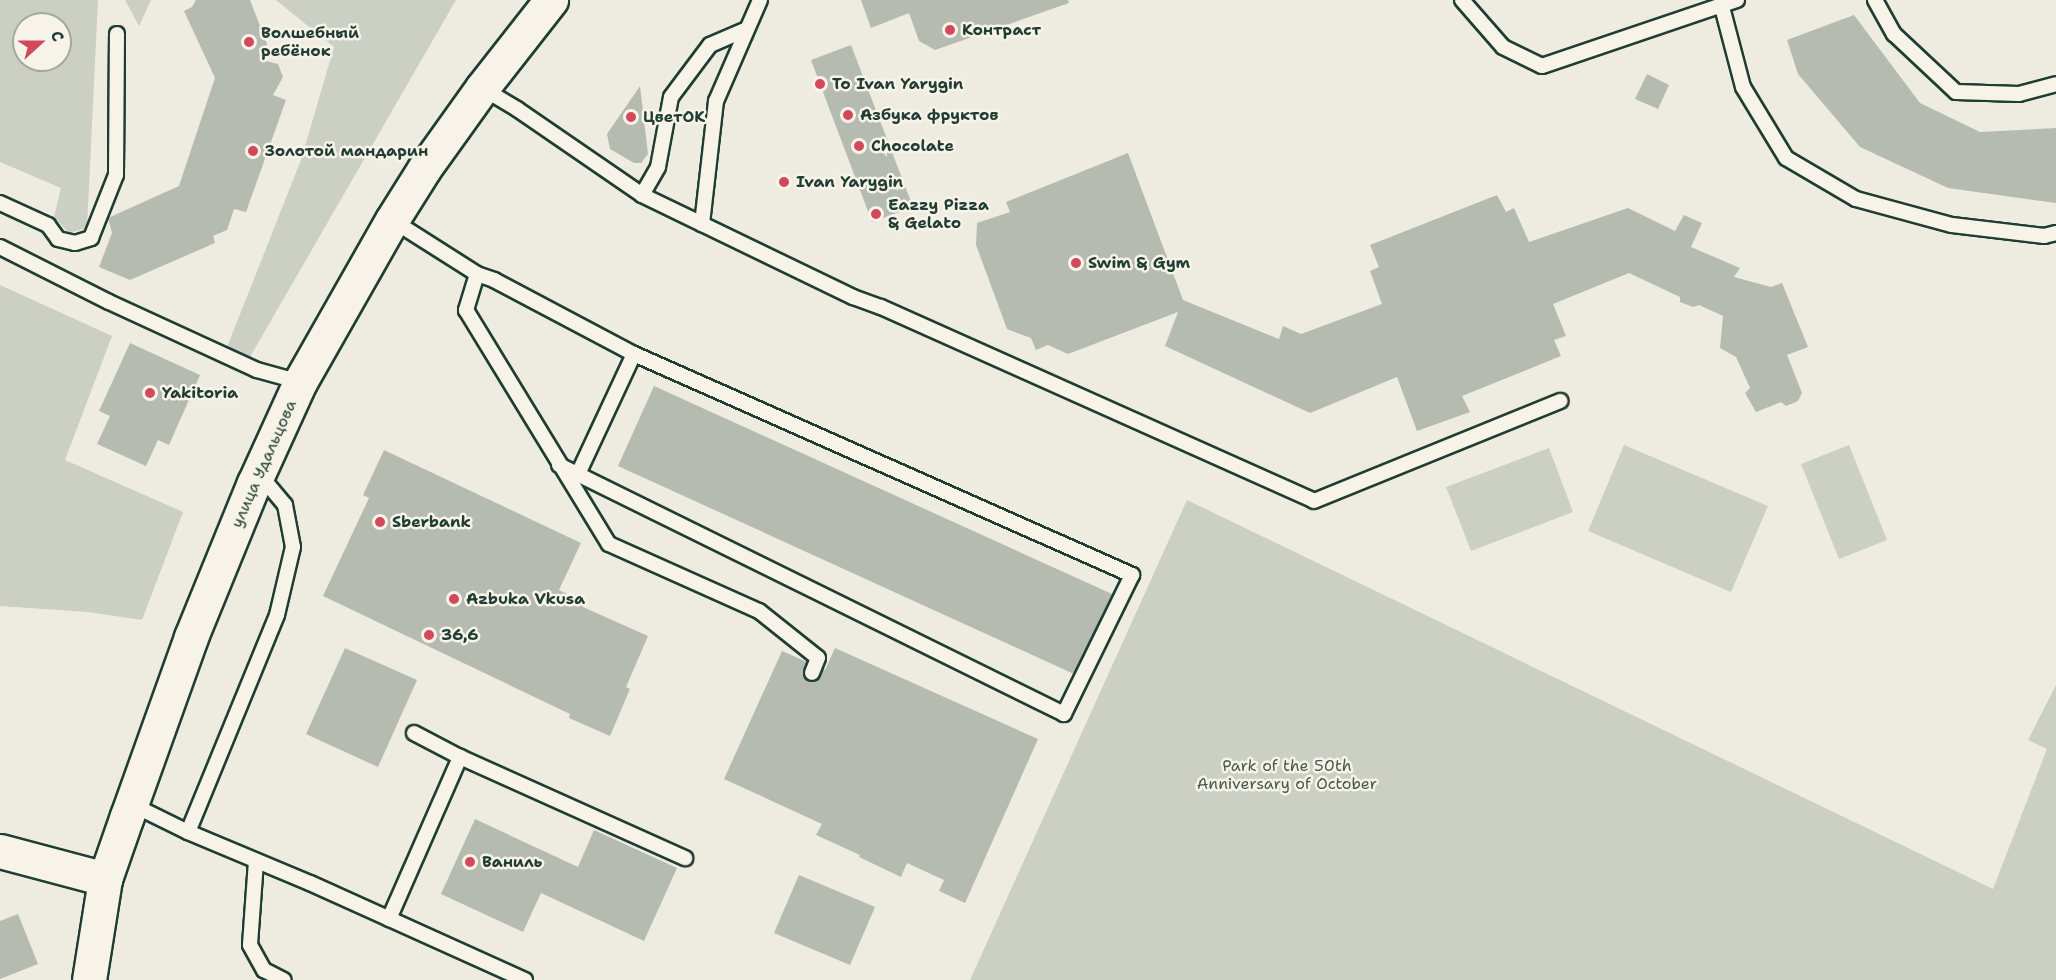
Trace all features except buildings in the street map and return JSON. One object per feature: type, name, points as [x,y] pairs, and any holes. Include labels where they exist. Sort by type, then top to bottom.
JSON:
[{"type":"street","name":"улица Удальцова","points":[[89,980],[105,879],[131,804],[191,637],[258,473],[300,382],[392,220],[482,88],[551,0]]},
{"type":"street","points":[[0,851],[105,879]]},
{"type":"lane","points":[[702,224],[716,101],[760,0]]},
{"type":"lane","points":[[1462,0],[1503,47],[1542,66],[1722,7],[1737,0]]},
{"type":"lane","points":[[1875,0],[1894,34],[1956,92],[2019,94],[2056,84]]},
{"type":"lane","points":[[1722,7],[1743,87],[1786,158],[1856,199],[1952,225],[2044,236],[2056,233]]},
{"type":"lane","points":[[642,195],[658,167],[670,97],[710,45],[747,29]]},
{"type":"lane","points":[[0,203],[48,225],[58,239],[75,243],[91,238],[116,176],[117,34]]},
{"type":"lane","points":[[482,88],[518,109],[642,195],[854,297],[903,316],[1314,501],[1560,401]]},
{"type":"lane","points":[[392,220],[477,274],[494,280],[634,354],[1132,575],[1064,714],[559,465]]},
{"type":"lane","points":[[0,247],[109,302],[257,370],[300,382]]},
{"type":"lane","points":[[477,274],[466,310],[609,544],[759,610],[818,658],[812,673]]},
{"type":"lane","points":[[578,474],[634,354]]},
{"type":"lane","points":[[188,832],[277,615],[293,548],[285,505],[258,473]]},
{"type":"lane","points":[[414,733],[460,757],[685,858]]},
{"type":"lane","points":[[389,919],[460,757]]},
{"type":"lane","points":[[131,804],[188,832],[525,980]]},
{"type":"lane","points":[[256,861],[250,945],[264,970],[284,980]]},
{"type":"green space","points":[[0,0],[98,0],[87,228],[69,233],[54,217],[61,188],[0,162]]},
{"type":"green space","points":[[125,0],[151,0],[139,26]]},
{"type":"green space","points":[[276,0],[456,0],[250,357],[227,347],[301,160],[334,47]]},
{"type":"green space","points":[[0,285],[112,336],[65,460],[183,512],[142,620],[88,612],[0,606]]},
{"type":"green space","points":[[1624,445],[1768,506],[1731,592],[1588,531]]},
{"type":"green space","points":[[1849,445],[1887,540],[1839,559],[1801,464]]},
{"type":"green space","points":[[1549,448],[1573,512],[1471,551],[1446,487]]},
{"type":"green space","name":"Park of the 50th Anniversary of October","points":[[1187,500],[1993,889],[2047,749],[2028,740],[2056,685],[2056,980],[970,980]]},
{"type":"place","name":"Контраст","points":[[950,30]]},
{"type":"place","name":"Волшебный ребёнок","points":[[249,42]]},
{"type":"place","name":"To Ivan Yarygin","points":[[820,84]]},
{"type":"place","name":"Азбука фруктов","points":[[848,115]]},
{"type":"place","name":"ЦветОК","points":[[631,117]]},
{"type":"place","name":"Chocolate","points":[[859,146]]},
{"type":"place","name":"Золотой мандарин","points":[[253,151]]},
{"type":"place","name":"Ivan Yarygin","points":[[784,182]]},
{"type":"place","name":"Eazzy Pizza & Gelato","points":[[876,214]]},
{"type":"place","name":"Swim & Gym","points":[[1076,263]]},
{"type":"place","name":"Yakitoria","points":[[150,393]]},
{"type":"place","name":"Sberbank","points":[[380,522]]},
{"type":"place","name":"Azbuka Vkusa","points":[[454,599]]},
{"type":"place","name":"36,6","points":[[429,635]]},
{"type":"place","name":"Ваниль","points":[[470,862]]}]
